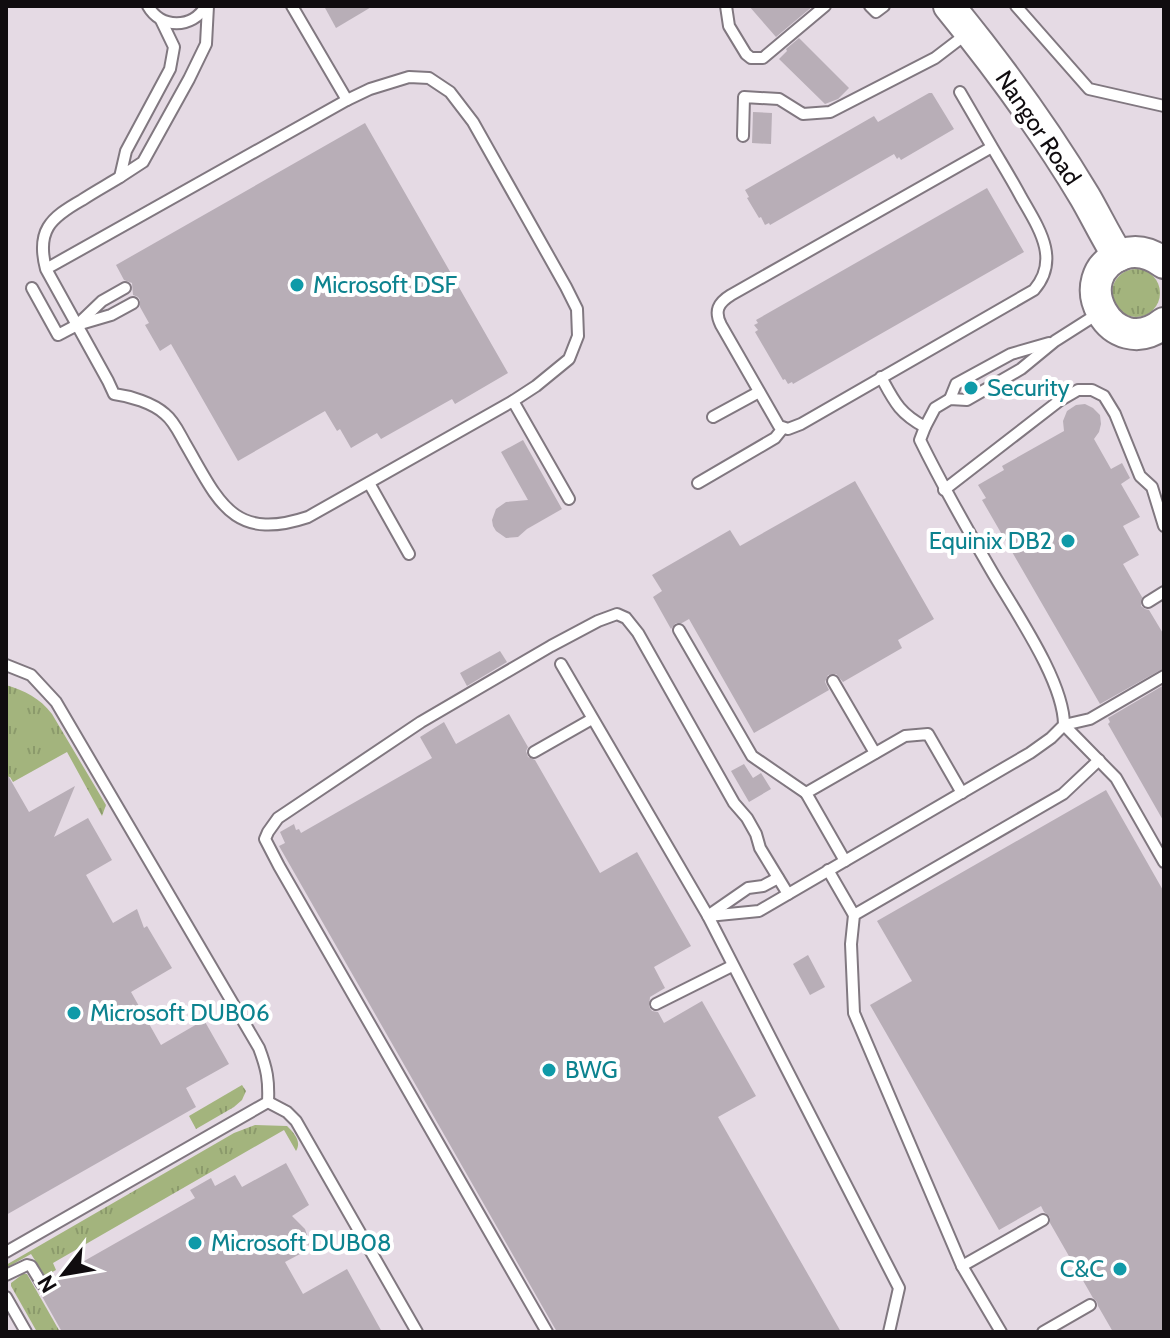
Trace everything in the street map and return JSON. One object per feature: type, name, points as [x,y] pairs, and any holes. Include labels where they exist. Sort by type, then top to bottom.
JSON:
[{"type":"main road","name":"Nangor Road","points":[[949,6],[1042,131],[1118,256]]},
{"type":"main road","points":[[1162,332],[1132,333],[1108,323],[1096,300],[1096,287],[1107,263],[1118,256],[1137,252],[1156,257],[1164,263]]},
{"type":"lane","points":[[148,6],[161,20],[172,24],[194,19],[207,6]]},
{"type":"lane","points":[[46,269],[347,100],[409,77],[429,78],[450,92],[473,122],[577,309],[578,336],[569,359],[513,401],[326,508],[292,523],[268,526],[246,521],[222,503],[167,415],[152,406],[114,394],[46,269],[42,255],[43,239],[60,212],[143,162],[206,44],[207,6]]},
{"type":"lane","points":[[292,6],[347,100]]},
{"type":"lane","points":[[726,6],[729,26],[746,54],[757,59],[763,58],[825,6]]},
{"type":"lane","points":[[870,6],[876,12],[884,6]]},
{"type":"lane","points":[[1016,6],[1089,89],[1164,106]]},
{"type":"lane","points":[[120,177],[126,151],[170,69],[174,47],[161,20]]},
{"type":"lane","points":[[743,136],[744,97],[779,99],[803,114],[830,112],[935,58],[970,31]]},
{"type":"lane","points":[[960,92],[1042,232],[1046,251],[1042,281],[1034,290],[801,424],[783,428],[776,422],[718,320],[720,303],[992,147]]},
{"type":"lane","points":[[32,288],[58,335],[77,325],[111,315],[133,303]]},
{"type":"lane","points":[[77,325],[102,301],[125,288]]},
{"type":"lane","points":[[1100,312],[1055,341],[1021,369],[967,400],[950,399],[935,408],[920,440],[944,490],[1049,671],[1064,711],[1064,725],[1116,778],[1164,862]]},
{"type":"lane","points":[[950,399],[956,384],[1011,354],[1055,341]]},
{"type":"lane","points":[[881,377],[897,406],[925,427]]},
{"type":"lane","points":[[944,490],[1059,401],[1078,390],[1092,390],[1104,396],[1115,414],[1140,476],[1152,487],[1164,526]]},
{"type":"lane","points":[[713,417],[759,392]]},
{"type":"lane","points":[[513,401],[569,499]]},
{"type":"lane","points":[[698,483],[775,438],[783,428]]},
{"type":"lane","points":[[369,483],[409,554]]},
{"type":"lane","points":[[1148,602],[1164,592]]},
{"type":"lane","points":[[547,1332],[279,866],[265,839],[268,832],[278,818],[421,722],[551,646],[617,614],[626,618],[638,633],[788,894]]},
{"type":"lane","points":[[679,630],[752,756],[806,793],[845,861]]},
{"type":"lane","points":[[561,664],[708,916],[899,1288],[889,1332]]},
{"type":"lane","points":[[6,665],[31,675],[41,684],[68,721],[259,1048],[269,1074],[268,1102]]},
{"type":"lane","points":[[708,916],[759,911],[1030,753],[1064,725],[1090,719],[1164,676]]},
{"type":"lane","points":[[833,681],[875,753]]},
{"type":"lane","points":[[534,752],[592,719]]},
{"type":"lane","points":[[806,793],[905,736],[928,734],[962,793]]},
{"type":"lane","points":[[854,915],[1063,794],[1099,760]]},
{"type":"lane","points":[[828,870],[854,915],[851,944],[854,1013],[962,1266],[1001,1332]]},
{"type":"lane","points":[[708,916],[748,888],[763,886],[778,878]]},
{"type":"lane","points":[[656,1004],[732,966]]},
{"type":"lane","points":[[6,1252],[268,1102]]},
{"type":"lane","points":[[268,1102],[296,1121],[417,1332]]},
{"type":"lane","points":[[962,1266],[1043,1220]]},
{"type":"lane","points":[[6,1275],[31,1266],[42,1284]]},
{"type":"lane","points":[[6,1297],[26,1332]]},
{"type":"lane","points":[[1043,1332],[1090,1305]]},
{"type":"green space","points":[[1136,269],[1145,270],[1153,276],[1159,284],[1159,302],[1153,310],[1145,316],[1136,317],[1127,316],[1119,310],[1113,302],[1112,293],[1113,284],[1119,276],[1127,270]]},
{"type":"green space","points":[[6,685],[32,696],[52,714],[106,805],[102,816],[67,752],[13,782],[10,777],[6,778]]},
{"type":"green space","points":[[242,1085],[246,1091],[242,1100],[196,1129],[189,1116]]},
{"type":"green space","points":[[255,1125],[287,1126],[298,1141],[296,1151],[284,1130],[53,1263],[56,1270],[45,1276],[31,1254],[8,1267],[6,1265],[234,1133]]},
{"type":"green space","points":[[27,1274],[60,1332],[37,1332],[11,1286]]},
{"type":"building","points":[[324,6],[373,6],[336,28]]},
{"type":"building","points":[[749,6],[813,6],[776,37]]},
{"type":"building","points":[[799,38],[849,88],[838,99],[825,104],[779,59]]},
{"type":"building","points":[[932,93],[954,129],[901,160],[894,154],[770,225],[765,225],[759,218],[745,190],[874,116],[878,122]]},
{"type":"building","points":[[753,112],[772,113],[771,144],[752,143]]},
{"type":"building","name":"Microsoft DSF","points":[[365,123],[508,373],[455,404],[452,399],[381,439],[377,433],[351,448],[325,411],[238,461],[171,344],[160,351],[145,325],[149,323],[140,307],[140,300],[133,295],[132,283],[124,280],[116,265]]},
{"type":"building","points":[[987,188],[1024,252],[793,384],[783,380],[755,332],[758,330],[754,325],[758,323],[756,320]]},
{"type":"building","name":"Equinix DB2","points":[[1085,404],[1100,415],[1099,432],[1094,439],[1111,469],[1122,463],[1130,478],[1121,484],[1140,517],[1123,526],[1139,555],[1123,564],[1142,597],[1141,606],[1149,610],[1164,635],[1164,668],[1100,704],[982,500],[986,498],[978,485],[1004,470],[1002,466],[1064,431],[1063,421],[1067,411]]},
{"type":"building","points":[[523,440],[562,509],[518,537],[506,538],[493,526],[496,509],[506,502],[528,500],[501,452]]},
{"type":"building","points":[[855,481],[934,619],[898,640],[902,648],[843,682],[836,674],[828,675],[825,682],[829,690],[754,733],[689,619],[676,623],[671,629],[653,597],[662,591],[652,575],[730,530],[740,546]]},
{"type":"building","points":[[500,651],[507,662],[467,686],[460,673]]},
{"type":"building","points":[[1164,685],[1164,822],[1108,724],[1108,718]]},
{"type":"building","name":"BWG","points":[[509,714],[528,747],[528,757],[535,760],[600,873],[637,852],[691,946],[654,967],[665,988],[650,997],[649,1007],[658,1012],[664,1023],[702,1001],[756,1096],[718,1117],[841,1332],[557,1332],[279,846],[285,843],[280,832],[294,824],[301,833],[432,758],[420,737],[444,722],[456,744]]},
{"type":"building","points":[[744,764],[753,778],[761,773],[771,789],[749,802],[731,771]]},
{"type":"building","name":"Microsoft DUB06","points":[[6,772],[29,812],[75,786],[54,837],[88,818],[112,860],[86,875],[113,923],[137,909],[144,928],[147,926],[172,968],[131,992],[161,1045],[204,1020],[229,1064],[186,1088],[196,1107],[6,1215]]},
{"type":"building","points":[[1106,790],[1164,892],[1164,1332],[1113,1332],[1041,1206],[999,1230],[870,1005],[912,981],[877,921]]},
{"type":"building","points":[[808,955],[825,987],[810,995],[793,964]]},
{"type":"building","name":"Microsoft DUB08","points":[[286,1163],[309,1205],[292,1216],[313,1242],[285,1262],[303,1294],[347,1269],[382,1332],[62,1332],[39,1291],[47,1290],[49,1281],[195,1198],[190,1190],[211,1178],[215,1186],[235,1175],[242,1187]]},
{"type":"place","name":"Microsoft DSF","points":[[297,285]]},
{"type":"place","name":"Security","points":[[971,388]]},
{"type":"place","name":"Equinix DB2","points":[[1068,541]]},
{"type":"place","name":"Microsoft DUB06","points":[[74,1013]]},
{"type":"place","name":"BWG","points":[[549,1070]]},
{"type":"place","name":"Microsoft DUB08","points":[[195,1243]]},
{"type":"place","name":"C&C","points":[[1120,1269]]}]
